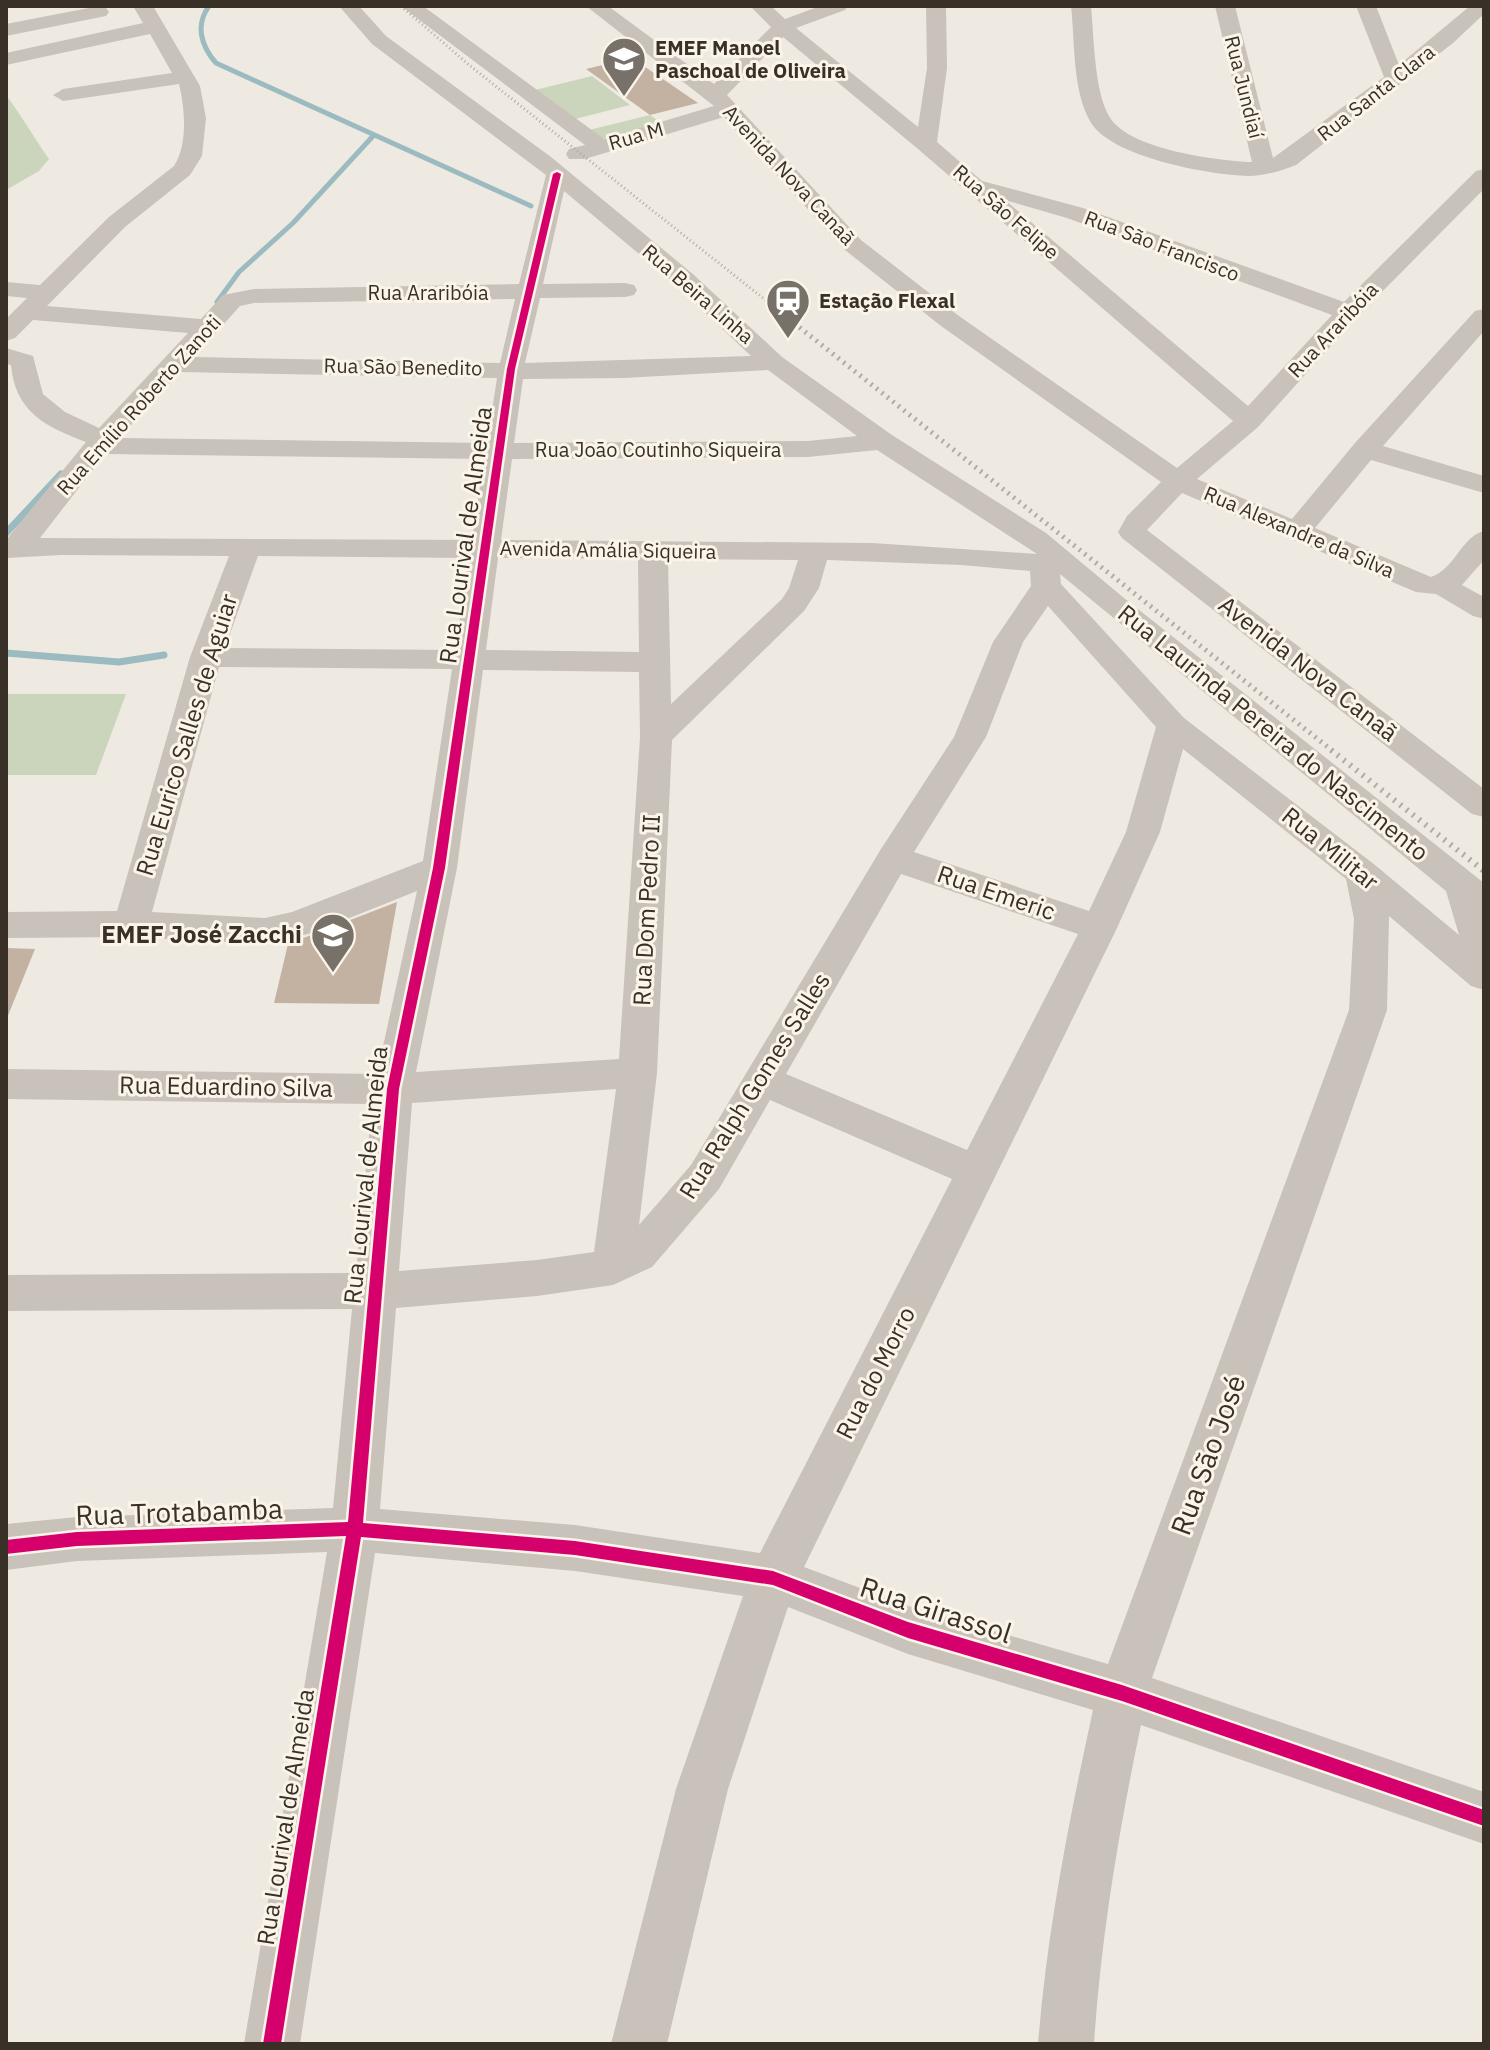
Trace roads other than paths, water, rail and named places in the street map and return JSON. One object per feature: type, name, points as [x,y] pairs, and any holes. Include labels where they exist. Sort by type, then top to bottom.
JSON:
[{"type":"street","points":[[6,30],[140,6],[190,86],[195,118],[191,156],[186,163],[117,222],[6,333]]},
{"type":"street","name":"Rua Beira Linha","points":[[349,6],[379,40],[550,168],[685,280],[773,362],[882,441],[1006,518],[1052,570]]},
{"type":"street","points":[[411,6],[600,146]]},
{"type":"street","name":"Avenida Nova Canaã","points":[[596,6],[722,102],[853,245],[950,321],[1178,481]]},
{"type":"street","name":"Rua São Felipe","points":[[760,6],[975,185],[1249,421]]},
{"type":"street","points":[[722,102],[782,27],[838,6]]},
{"type":"street","points":[[926,144],[937,68],[936,6]]},
{"type":"street","points":[[1081,6],[1094,102],[1098,117],[1108,129],[1160,153],[1191,162],[1264,168]]},
{"type":"street","name":"Rua Jundiaí","points":[[1225,6],[1264,168]]},
{"type":"street","points":[[1366,6],[1395,79]]},
{"type":"street","name":"Rua Santa Clara","points":[[1264,168],[1288,160],[1395,79],[1481,6]]},
{"type":"street","points":[[6,59],[154,27]]},
{"type":"street","points":[[63,95],[185,77]]},
{"type":"street","name":"Rua M","points":[[550,168],[600,146],[722,102]]},
{"type":"street","name":"Rua Lourival de Almeida","points":[[272,2044],[355,1529],[393,1089],[439,868],[511,369],[530,292],[550,168]]},
{"type":"street","name":"Rua Araribóia","points":[[1132,532],[1137,522],[1178,481],[1249,421],[1348,312],[1484,176]]},
{"type":"street","name":"Rua São Francisco","points":[[975,185],[1082,216],[1348,312]]},
{"type":"street","points":[[6,289],[46,293]]},
{"type":"street","name":"Rua Araribóia","points":[[232,300],[314,294],[625,290]]},
{"type":"street","name":"Rua Emílio Roberto Zanoti","points":[[10,549],[100,443],[232,300]]},
{"type":"street","points":[[27,312],[208,327]]},
{"type":"street","points":[[1296,533],[1365,449],[1484,316]]},
{"type":"street","points":[[6,356],[24,361],[29,393],[36,401],[77,431],[100,443]]},
{"type":"street","name":"Rua São Benedito","points":[[176,364],[511,369],[714,367],[773,362]]},
{"type":"street","name":"Rua João Coutinho Siqueira","points":[[100,443],[500,451],[808,449],[882,441]]},
{"type":"street","points":[[1365,449],[1484,485]]},
{"type":"street","name":"Rua Alexandre da Silva","points":[[1178,481],[1296,533],[1431,584],[1484,610]]},
{"type":"street","name":"Avenida Nova Canaã","points":[[1132,532],[1484,806]]},
{"type":"street","points":[[1431,584],[1452,580],[1484,540]]},
{"type":"street","name":"Avenida Amália Siqueira","points":[[10,549],[247,547],[815,552],[961,556],[1052,570]]},
{"type":"street","name":"Rua Eurico Salles de Aguiar","points":[[131,924],[206,657],[247,547]]},
{"type":"street","name":"Rua Dom Pedro II","points":[[613,1267],[638,1073],[656,737],[653,551]]},
{"type":"street","points":[[656,737],[793,605],[804,588],[815,552]]},
{"type":"street","name":"Rua Militar","points":[[1052,570],[1173,725],[1363,874],[1484,976]]},
{"type":"street","name":"Rua Ralph Gomes Salles","points":[[6,1293],[375,1291],[537,1278],[613,1267],[645,1246],[696,1187],[893,858],[970,737],[1008,642],[1052,570]]},
{"type":"street","name":"Rua Laurinda Pereira do Nascimento","points":[[1052,570],[1125,614],[1473,894]]},
{"type":"street","points":[[206,657],[653,662]]},
{"type":"street","name":"Rua do Morro","points":[[639,2044],[702,1789],[773,1578],[1099,928],[1143,832],[1173,725]]},
{"type":"street","name":"Rua Emeric","points":[[893,858],[1099,928]]},
{"type":"street","points":[[6,925],[131,924],[279,929],[299,924],[439,868]]},
{"type":"street","name":"Rua São José","points":[[1066,2044],[1071,1975],[1094,1825],[1122,1693],[1368,1010],[1372,919],[1363,874]]},
{"type":"street","points":[[1473,894],[1470,919],[1484,950]]},
{"type":"street","name":"Rua Eduardino Silva","points":[[6,1084],[393,1089],[638,1073]]},
{"type":"street","points":[[762,1080],[977,1172]]},
{"type":"street","name":"Rua Girassol","points":[[355,1529],[575,1548],[773,1578],[908,1630],[1122,1693],[1484,1818]]},
{"type":"street","name":"Rua Trotabamba","points":[[6,1547],[77,1539],[355,1529]]},
{"type":"waterway","points":[[209,6],[201,28],[204,43],[216,63],[531,206]]},
{"type":"waterway","points":[[217,302],[239,272],[293,223],[374,135]]},
{"type":"waterway","points":[[6,533],[61,474]]},
{"type":"waterway","points":[[6,653],[119,662],[164,655]]},
{"type":"railway","points":[[401,6],[469,65],[797,325]]},
{"type":"railway","points":[[794,323],[1334,752]]},
{"type":"railway","points":[[1331,750],[1484,871]]},
{"type":"place","name":"EMEF Manoel Paschoal de Oliveira","points":[[624,98]]},
{"type":"place","name":"Estação Flexal","points":[[788,340]]},
{"type":"place","name":"EMEF José Zacchi","points":[[333,974]]}]
